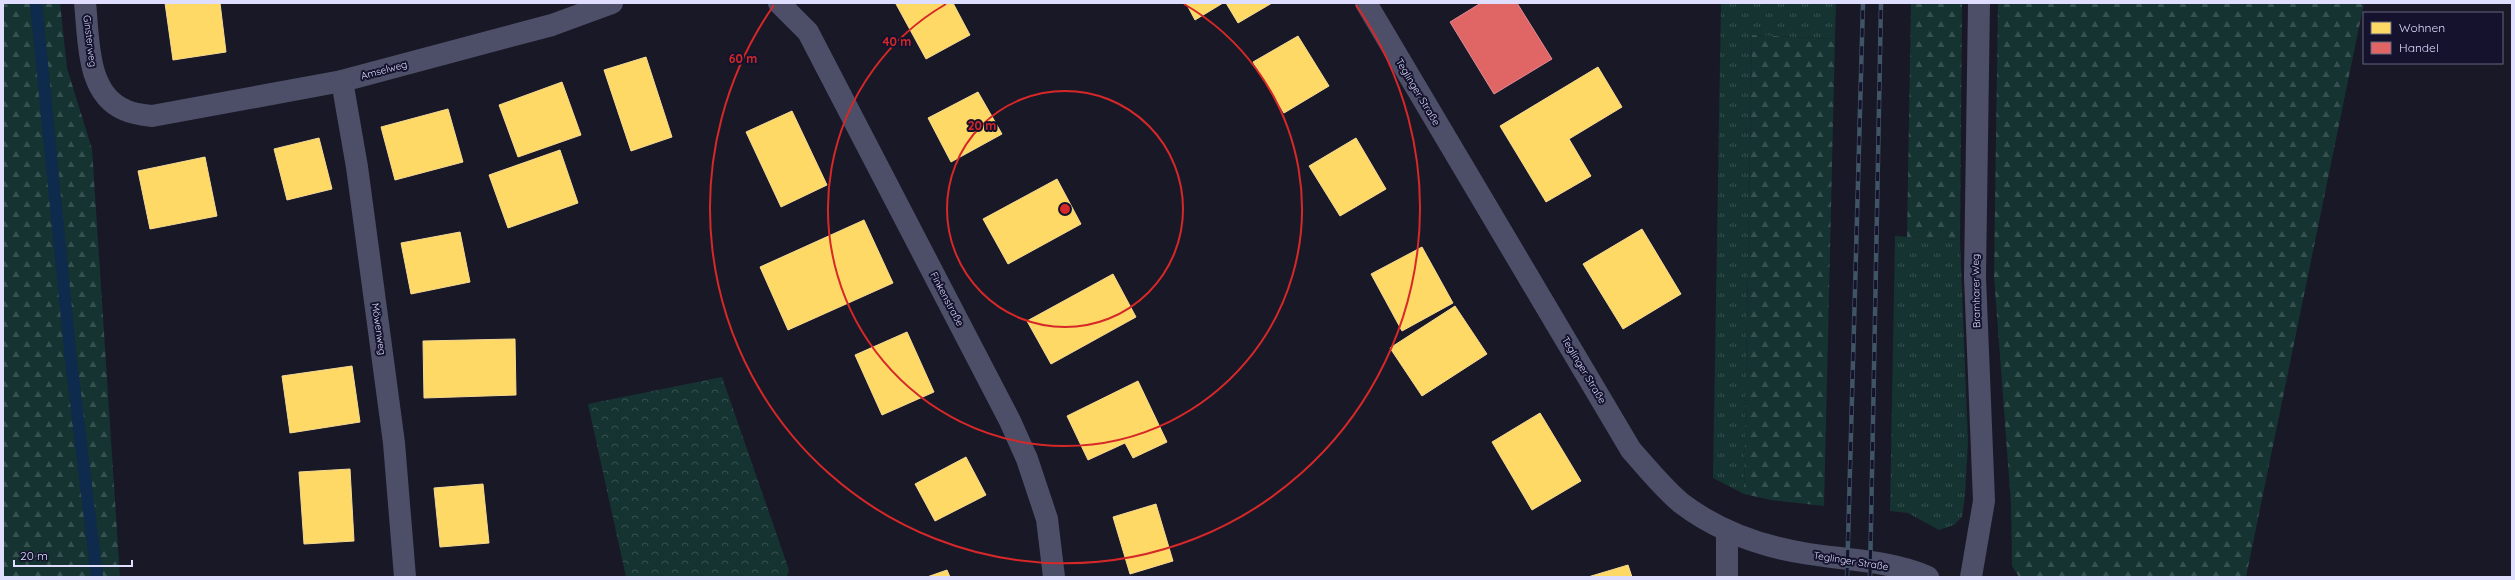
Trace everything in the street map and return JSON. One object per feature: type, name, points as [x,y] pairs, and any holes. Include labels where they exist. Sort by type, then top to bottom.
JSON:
[{"type":"street","name":"Ginsterweg","points":[[85,3],[92,69],[104,97],[126,111],[152,116]]},
{"type":"street","name":"Amselweg","points":[[152,116],[342,81],[552,25],[612,3]]},
{"type":"street","name":"Finkenstraße","points":[[779,3],[808,32]]},
{"type":"street","name":"Finkenstraße","points":[[789,3],[808,32],[1010,421],[1028,459],[1047,519],[1054,577]]},
{"type":"street","name":"Teglinger Straße","points":[[1366,3],[1632,450],[1681,503],[1727,531],[1762,545],[1870,562],[1918,573],[1928,577]]},
{"type":"street","name":"Bramharer Weg","points":[[1971,577],[1984,501],[1975,277],[1979,3]]},
{"type":"street","name":"Möwenweg","points":[[342,81],[357,167],[394,443],[405,577]]},
{"type":"street","points":[[1727,531],[1727,577]]},
{"type":"green space","points":[[3,3],[60,3],[67,68],[92,149],[120,577],[3,577]]},
{"type":"green space","points":[[1721,3],[1836,3],[1835,39],[1752,35],[1744,494],[1713,478]]},
{"type":"green space","points":[[1911,3],[1962,3],[1960,240],[1907,237]]},
{"type":"green space","points":[[1998,3],[2364,3],[2246,577],[2019,577],[2012,566],[2011,504],[1994,276]]},
{"type":"green space","points":[[1752,35],[1835,39],[1824,506],[1771,500],[1744,494]]},
{"type":"green space","points":[[1895,236],[1960,240],[1968,442],[1965,496],[1962,517],[1954,525],[1939,530],[1908,513],[1890,511]]},
{"type":"green space","points":[[722,377],[789,570],[787,577],[626,577],[588,404]]},
{"type":"building: Wohnen","points":[[165,3],[220,3],[226,52],[173,60]]},
{"type":"building: Wohnen","points":[[953,3],[970,35],[926,59],[896,4]]},
{"type":"building: Wohnen","points":[[1186,3],[1223,3],[1195,20]]},
{"type":"building: Wohnen","points":[[1226,3],[1272,3],[1238,23]]},
{"type":"building: Wohnen","points":[[1298,36],[1329,86],[1284,113],[1253,62]]},
{"type":"building: Wohnen","points":[[646,57],[672,137],[631,151],[604,70]]},
{"type":"building: Wohnen","points":[[1598,67],[1622,107],[1569,139],[1591,176],[1546,202],[1500,126]]},
{"type":"building: Wohnen","points":[[562,82],[581,135],[518,157],[499,105]]},
{"type":"building: Wohnen","points":[[978,92],[1002,134],[951,162],[928,118]]},
{"type":"building: Wohnen","points":[[448,109],[463,162],[395,180],[381,127]]},
{"type":"building: Wohnen","points":[[792,111],[827,185],[781,207],[746,132]]},
{"type":"building: Wohnen","points":[[319,138],[332,189],[287,200],[274,149]]},
{"type":"building: Wohnen","points":[[1356,138],[1386,189],[1340,216],[1309,166]]},
{"type":"building: Wohnen","points":[[560,150],[578,203],[508,228],[489,175]]},
{"type":"building: Wohnen","points":[[205,157],[217,216],[150,229],[138,171]]},
{"type":"building: Wohnen","points":[[1057,179],[1081,224],[1008,264],[983,219]]},
{"type":"building: Wohnen","points":[[864,220],[893,283],[788,330],[760,267]]},
{"type":"building: Wohnen","points":[[1642,229],[1681,294],[1623,329],[1583,264]]},
{"type":"building: Wohnen","points":[[460,232],[470,282],[411,294],[401,243]]},
{"type":"building: Wohnen","points":[[1422,247],[1453,303],[1402,331],[1371,274]]},
{"type":"building: Wohnen","points":[[1113,274],[1136,317],[1051,364],[1027,321]]},
{"type":"building: Wohnen","points":[[1455,306],[1487,354],[1422,396],[1390,348]]},
{"type":"building: Wohnen","points":[[907,332],[934,392],[882,415],[855,355]]},
{"type":"building: Wohnen","points":[[515,339],[516,395],[424,398],[423,341]]},
{"type":"building: Wohnen","points":[[352,366],[360,422],[290,433],[282,376]]},
{"type":"building: Wohnen","points":[[1138,381],[1167,442],[1133,458],[1125,443],[1088,460],[1067,416]]},
{"type":"building: Wohnen","points":[[1540,413],[1581,481],[1532,510],[1492,442]]},
{"type":"building: Wohnen","points":[[966,457],[986,495],[935,521],[915,484]]},
{"type":"building: Wohnen","points":[[350,469],[354,541],[304,544],[299,472]]},
{"type":"building: Wohnen","points":[[483,484],[489,543],[440,547],[434,488]]},
{"type":"building: Wohnen","points":[[1156,504],[1173,561],[1130,574],[1113,517]]},
{"type":"building: Wohnen","points":[[1628,565],[1632,577],[1588,577]]},
{"type":"building: Wohnen","points":[[947,570],[950,577],[927,577]]},
{"type":"building: Handel","points":[[1481,3],[1517,3],[1552,59],[1494,94],[1450,22]]},
{"type":"waterway","points":[[36,3],[71,360],[97,577]]},
{"type":"railway","points":[[1847,577],[1863,3]]},
{"type":"railway","points":[[1870,577],[1881,3]]}]
